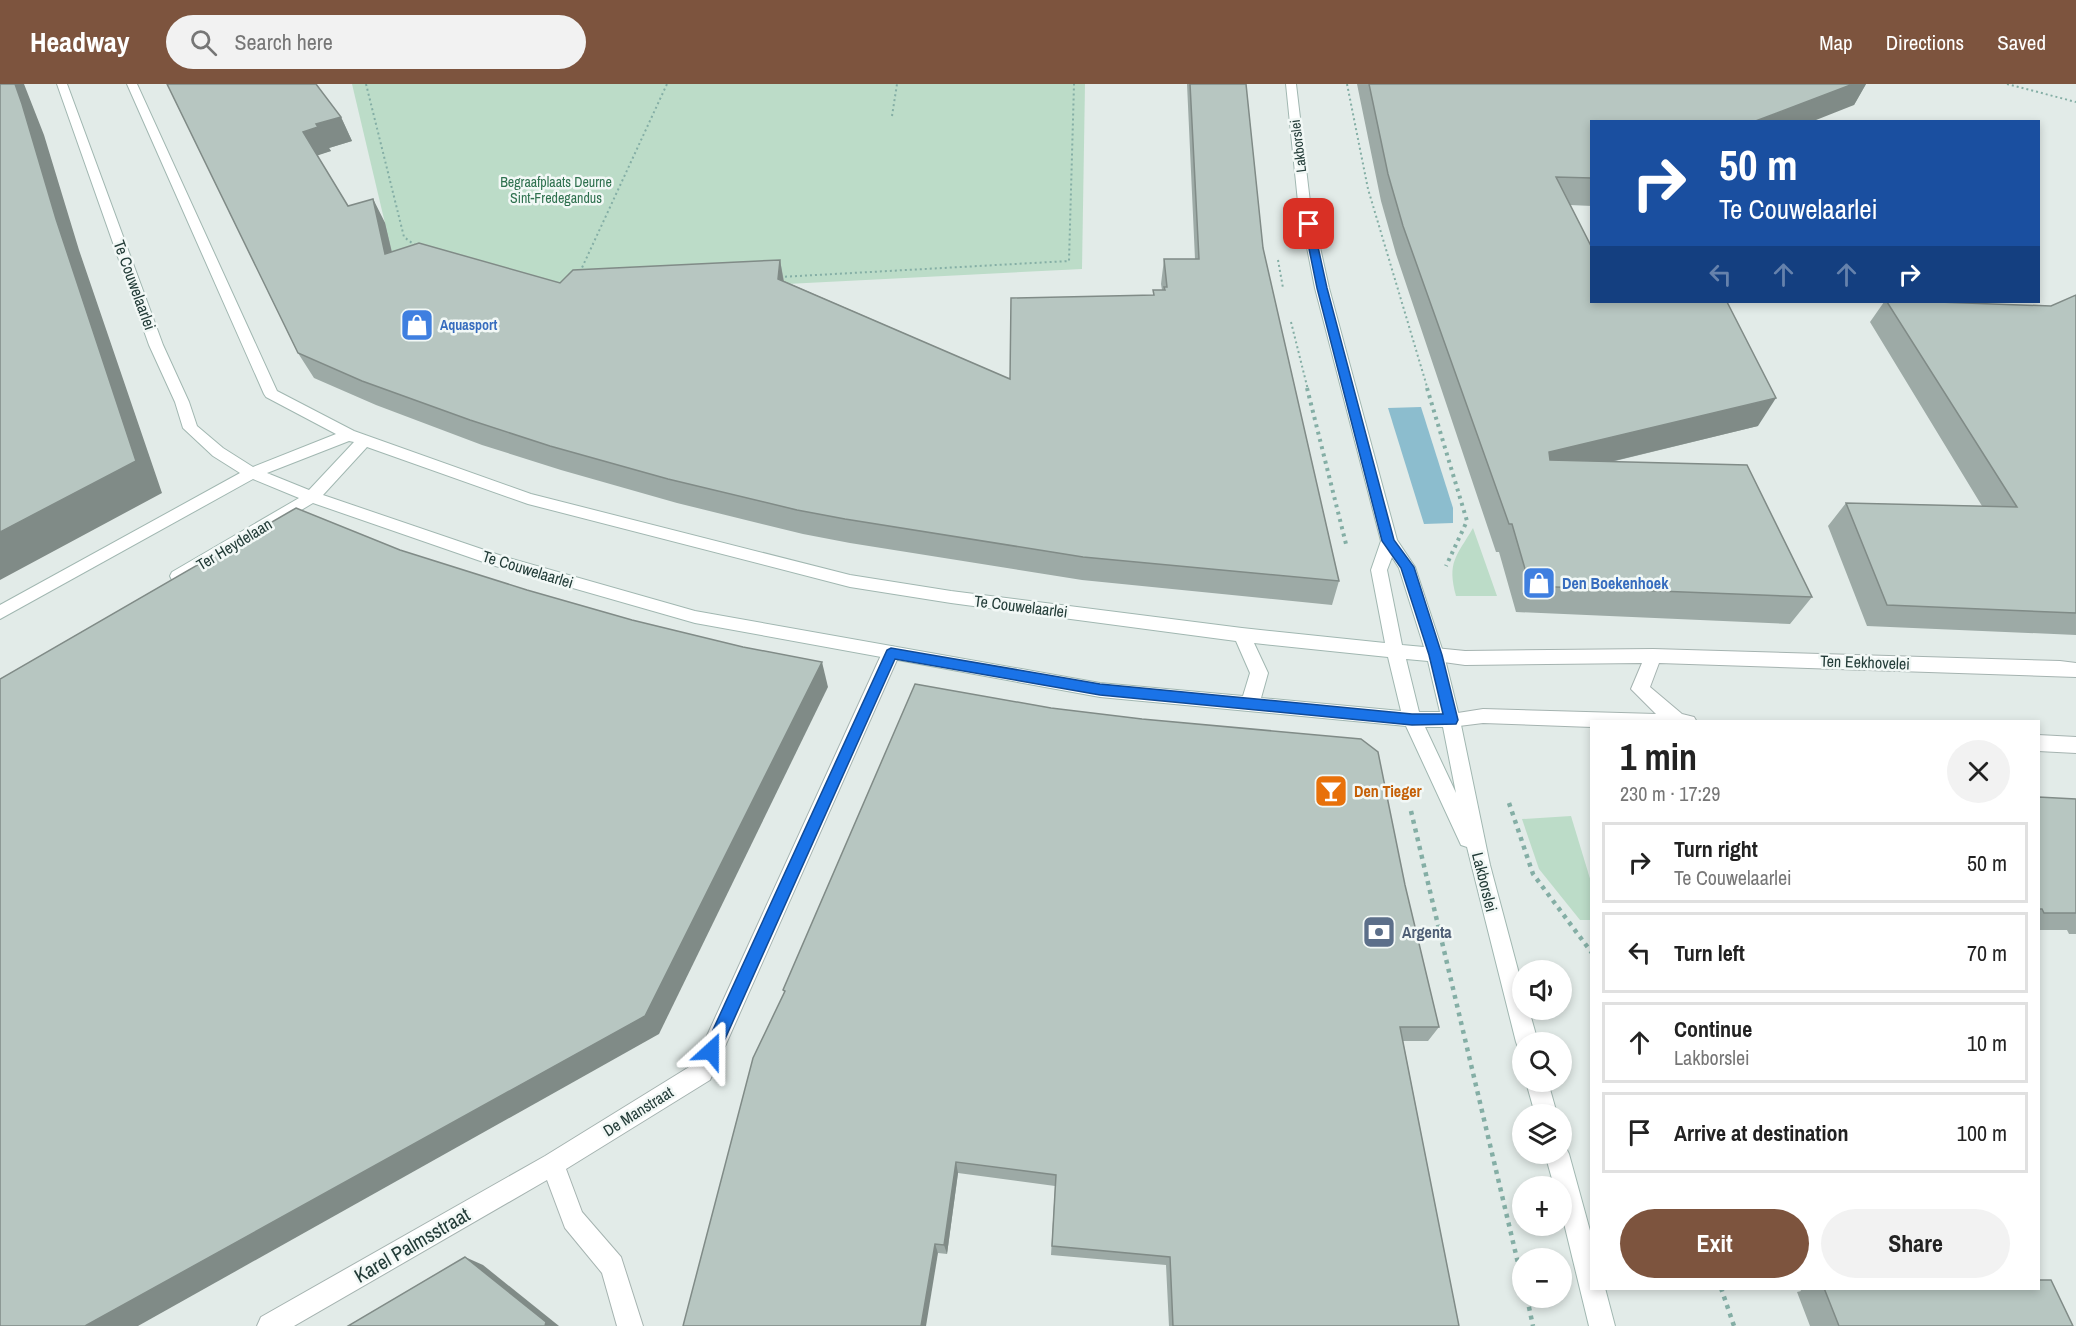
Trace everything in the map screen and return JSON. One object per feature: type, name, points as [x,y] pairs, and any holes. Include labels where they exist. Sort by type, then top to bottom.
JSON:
[{"type":"street","name":"Te Couwelaarlei","points":[[62,84],[156,345],[182,402],[190,428],[218,452],[252,473],[312,497],[498,561],[695,617],[1100,690],[1412,719],[1451,720]]},
{"type":"street","name":"Te Couwelaarlei","points":[[132,84],[272,394],[349,435],[528,499],[850,581],[951,597],[1242,635],[1435,655]]},
{"type":"street","name":"Lakborslei","points":[[1291,84],[1305,202],[1322,288],[1389,541],[1407,567],[1435,655],[1451,720],[1480,865],[1524,1032]]},
{"type":"street","points":[[0,613],[252,473],[349,435]]},
{"type":"street","name":"Ter Heydelaan","points":[[161,586],[312,497],[364,441]]},
{"type":"street","points":[[1389,541],[1379,570],[1395,651],[1412,719],[1480,865]]},
{"type":"street","points":[[1242,635],[1259,673],[1250,704]]},
{"type":"street","name":"De Manstraat","points":[[553,1164],[702,1072],[891,653]]},
{"type":"street","name":"Ten Eekhovelei","points":[[1435,655],[1465,658],[1653,656],[2076,670]]},
{"type":"street","points":[[1653,656],[1640,689],[1676,720]]},
{"type":"street","points":[[1451,720],[1483,716],[1638,720]]},
{"type":"street","points":[[2040,743],[2076,745]]},
{"type":"street","points":[[553,1164],[573,1220],[612,1266],[630,1326]]},
{"type":"street","name":"Karel Palmsstraat","points":[[270,1326],[553,1164]]},
{"type":"street","points":[[1560,1164],[1590,1279]]},
{"type":"street","points":[[1593,1290],[1602,1326]]},
{"type":"path","points":[[366,84],[404,237],[422,250]]},
{"type":"path","points":[[577,279],[667,84]]},
{"type":"path","points":[[892,116],[897,84]]},
{"type":"path","points":[[773,278],[1069,261],[1074,84]]},
{"type":"path","points":[[1347,84],[1368,189],[1467,521],[1442,573]]},
{"type":"path","points":[[2007,84],[2076,102]]},
{"type":"path","points":[[1508,800],[1533,874],[1590,950]]},
{"type":"path","points":[[1722,1290],[1734,1326]]},
{"type":"path","points":[[1529,1308],[1533,1326]]},
{"type":"green space","name":"Begraafplaats Deurne Sint-Fredegandus","points":[[352,84],[1085,84],[1082,269],[533,297],[393,257]]},
{"type":"green space","points":[[1473,528],[1497,596],[1456,596],[1453,585],[1453,567],[1458,553]]},
{"type":"green space","points":[[1571,816],[1590,879],[1590,920],[1580,920],[1539,869],[1522,819]]},
{"type":"water","points":[[1421,407],[1453,508],[1453,523],[1424,524],[1388,408]]},
{"type":"building","points":[[0,84],[15,84],[56,219],[136,461],[0,532]]},
{"type":"building","points":[[167,84],[316,84],[341,117],[316,124],[318,127],[303,132],[348,206],[373,199],[385,254],[419,243],[560,283],[573,270],[780,260],[778,279],[1010,379],[1011,298],[1154,295],[1153,290],[1165,290],[1164,287],[1167,287],[1164,259],[1199,259],[1190,84],[1246,84],[1263,248],[1339,581],[1083,557],[797,510],[668,479],[550,446],[362,381],[298,353]]},
{"type":"building","points":[[1369,84],[1853,84],[1758,120],[1590,120],[1590,178],[1556,177],[1590,244],[1590,303],[1728,303],[1776,398],[1549,452],[1550,460],[1747,465],[1812,597],[1530,586],[1512,524],[1509,524],[1403,226],[1388,174]]},
{"type":"building","points":[[2076,295],[2076,613],[1887,605],[1846,503],[2017,507],[1888,303],[2051,306]]},
{"type":"building","points":[[296,508],[400,550],[527,590],[632,620],[743,647],[822,662],[645,1016],[85,1326],[0,1326],[0,679]]},
{"type":"building","points":[[915,684],[1051,708],[1142,719],[1361,739],[1378,752],[1405,885],[1439,1027],[1400,1027],[1459,1326],[1173,1326],[1170,1257],[1052,1246],[1056,1175],[956,1162],[944,1245],[935,1244],[921,1326],[683,1326],[753,1058],[785,991],[783,990]]},
{"type":"building","points":[[2040,797],[2076,799],[2076,913],[2044,913],[2040,909]]},
{"type":"building","points":[[465,1257],[546,1322],[545,1326],[348,1326]]},
{"type":"building","points":[[2040,1280],[2051,1280],[2073,1326],[1839,1326],[1825,1290],[2040,1290]]},
{"type":"place","name":"Aquasport","points":[[417,325]]},
{"type":"place","name":"Den Boekenhoek","points":[[1539,583]]},
{"type":"place","name":"Den Tieger","points":[[1331,791]]},
{"type":"place","name":"Argenta","points":[[1379,932]]},
{"type":"route","points":[[711,1051],[891,653],[1100,690],[1412,719],[1451,720],[1435,655],[1407,567],[1389,541],[1322,288],[1309,224]]}]
